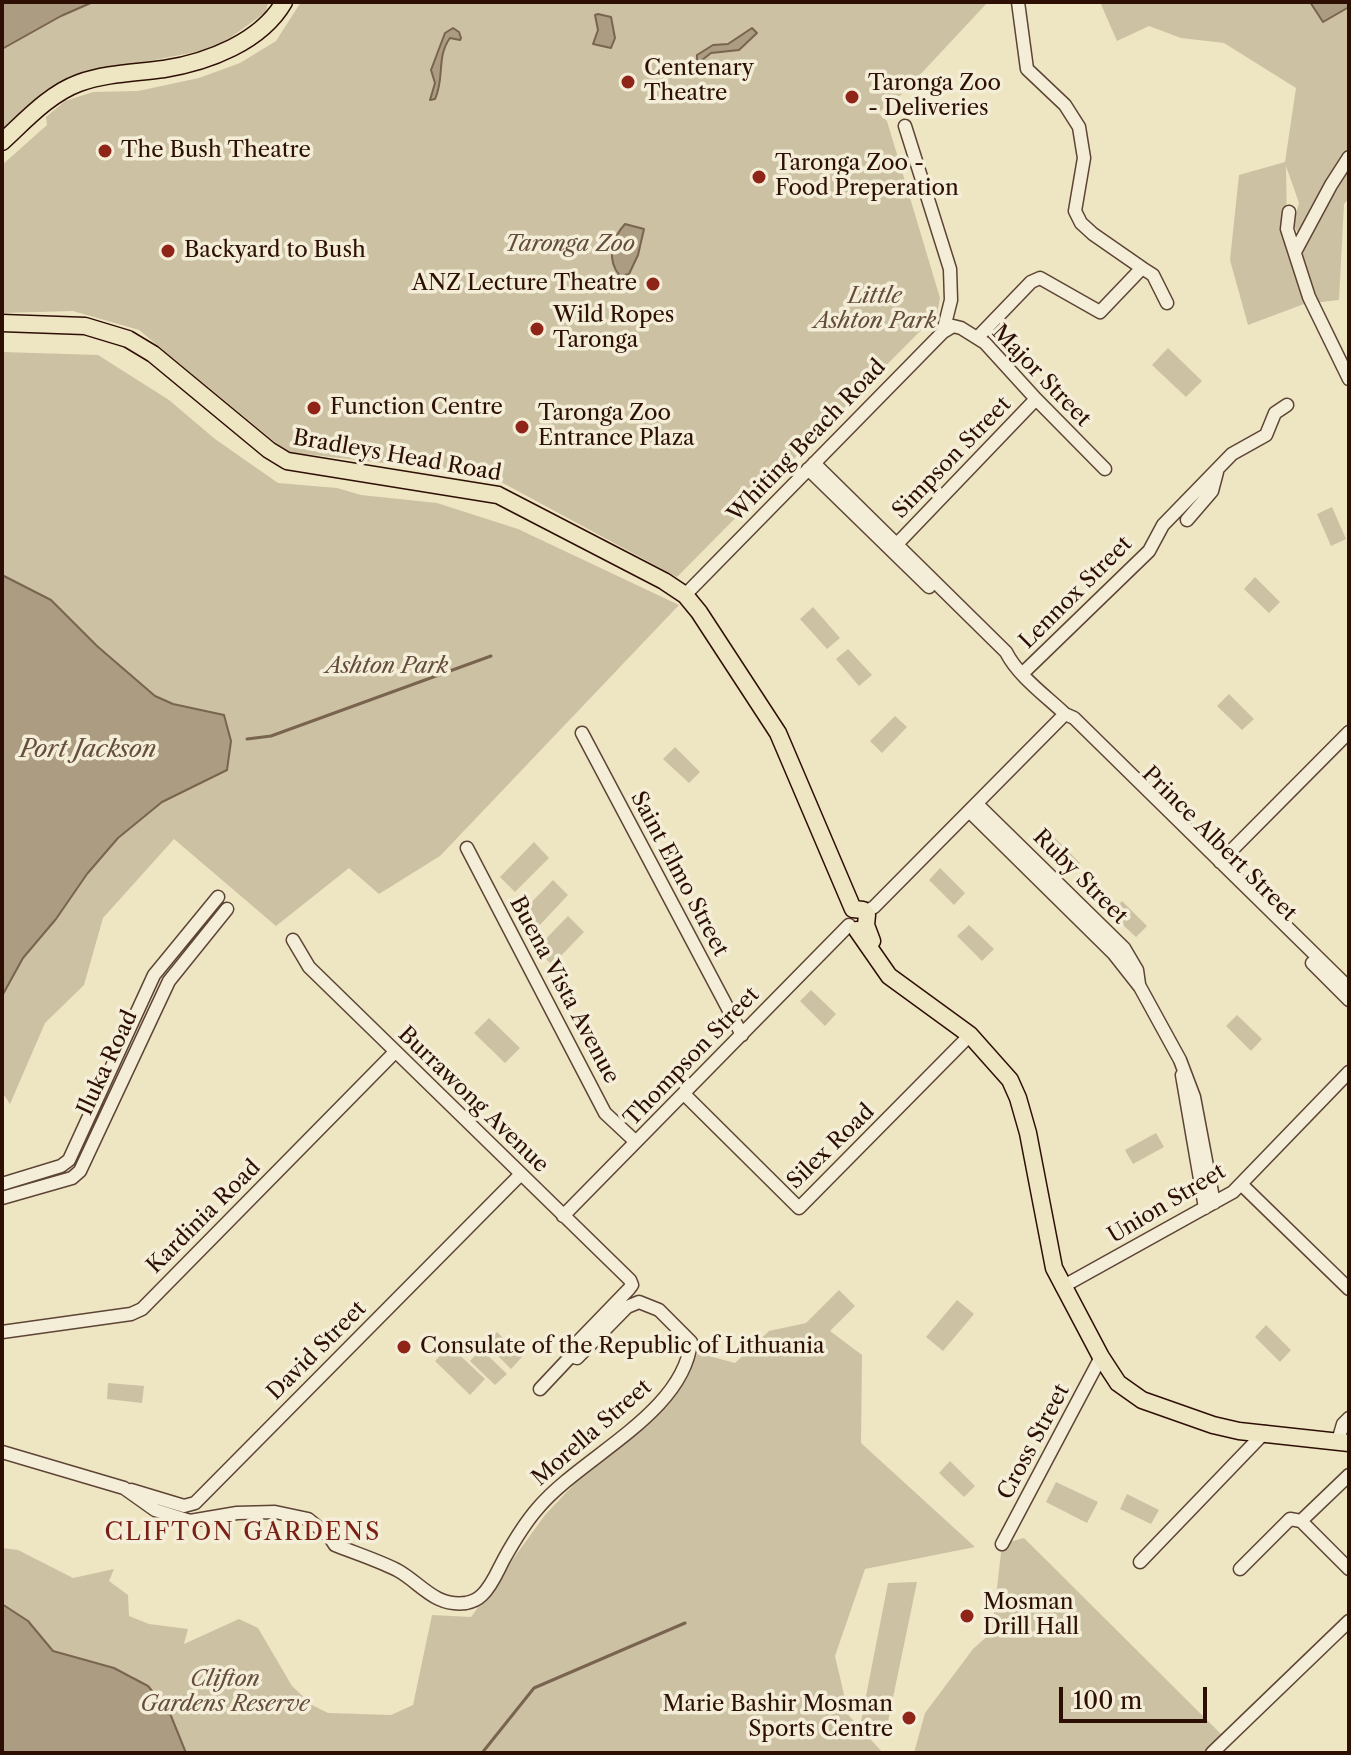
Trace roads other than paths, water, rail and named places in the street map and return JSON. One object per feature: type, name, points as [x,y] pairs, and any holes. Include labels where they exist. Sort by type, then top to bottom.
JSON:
[{"type":"main road","points":[[2,142],[50,99],[76,84],[92,78],[164,69],[203,60],[253,35],[269,22],[284,2]]},
{"type":"main road","name":"Bradleys Head Road","points":[[2,323],[85,326],[128,339],[153,354],[269,450],[287,461],[498,495],[664,581],[685,595],[778,733],[872,951],[889,976],[970,1035],[1010,1080],[1018,1098],[1051,1257],[1062,1287],[1118,1383],[1142,1400],[1213,1425],[1239,1431],[1343,1442]]},
{"type":"street","points":[[1018,2],[1027,69],[1065,105],[1079,127],[1084,158],[1075,211],[1081,223],[1153,275],[1167,303]]},
{"type":"street","points":[[905,126],[950,269],[951,300],[943,332]]},
{"type":"street","points":[[1295,252],[1349,157]]},
{"type":"street","points":[[1289,212],[1287,229],[1309,297],[1349,379]]},
{"type":"street","points":[[978,337],[1031,282],[1040,278],[1100,312],[1142,268]]},
{"type":"street","name":"Major Street","points":[[943,332],[953,326],[978,337],[1105,469]]},
{"type":"street","name":"Whiting Beach Road","points":[[685,595],[943,332]]},
{"type":"street","name":"Simpson Street","points":[[897,544],[1036,399]]},
{"type":"street","name":"Lennox Street","points":[[1023,673],[1149,551],[1163,525],[1218,468],[1241,447],[1266,435],[1275,413],[1287,405]]},
{"type":"street","name":"Prince Albert Street","points":[[811,466],[897,544],[1006,652],[1023,673],[1065,714],[1074,718],[1349,988]]},
{"type":"street","name":"Prince Albert Street","points":[[811,466],[1001,657],[1011,661]]},
{"type":"street","name":"Lennox Street","points":[[1187,520],[1212,491],[1218,468]]},
{"type":"street","name":"Prince Albert Street","points":[[1065,714],[1069,724],[1349,1000]]},
{"type":"street","name":"Thompson Street","points":[[563,1216],[1065,714]]},
{"type":"street","points":[[1220,862],[1349,732]]},
{"type":"street","name":"Saint Elmo Street","points":[[582,733],[742,1035]]},
{"type":"street","name":"Ruby Street","points":[[973,807],[1124,948],[1137,970],[1140,987],[1180,1060],[1184,1097],[1209,1206]]},
{"type":"street","name":"Buena Vista Avenue","points":[[467,848],[605,1113],[636,1142]]},
{"type":"street","name":"Iluka Road","points":[[2,1184],[61,1166],[69,1160],[154,975],[218,897]]},
{"type":"street","name":"Iluka Road","points":[[2,1198],[72,1178],[80,1171],[169,981],[227,909]]},
{"type":"street","name":"Burrawong Avenue","points":[[293,940],[309,967],[632,1285],[570,1350],[571,1356]]},
{"type":"street","name":"Silex Road","points":[[684,1094],[799,1208],[970,1035]]},
{"type":"street","name":"Kardinia Road","points":[[2,1332],[131,1314],[142,1309],[395,1052]]},
{"type":"street","name":"Union Street","points":[[1062,1287],[1209,1206],[1241,1184],[1349,1072]]},
{"type":"street","name":"David Street","points":[[124,1488],[184,1506],[195,1503],[520,1175]]},
{"type":"street","points":[[1241,1184],[1349,1289]]},
{"type":"street","name":"Morella Street","points":[[2,1452],[124,1488],[155,1510],[190,1521],[263,1512],[282,1512],[308,1519],[335,1545],[399,1571],[429,1595],[453,1603],[470,1602],[482,1595],[516,1537],[539,1506],[571,1476],[649,1414],[673,1388],[689,1357],[691,1342],[659,1310],[639,1302],[627,1307],[577,1358],[571,1356]]},
{"type":"street","points":[[540,1389],[571,1356]]},
{"type":"street","name":"Cross Street","points":[[1002,1544],[1101,1357]]},
{"type":"street","points":[[1343,1442],[1343,1424],[1349,1418]]},
{"type":"street","points":[[1140,1562],[1265,1432]]},
{"type":"street","points":[[1301,1521],[1349,1475]]},
{"type":"street","points":[[1240,1569],[1290,1519],[1301,1521],[1349,1569]]},
{"type":"street","points":[[1212,1753],[1349,1621]]},
{"type":"water","points":[[2,2],[93,2],[2,49]]},
{"type":"water","points":[[1310,2],[1349,2],[1349,7],[1323,22]]},
{"type":"water","points":[[595,15],[611,17],[615,38],[611,48],[593,44],[598,30]]},
{"type":"water","points":[[453,28],[461,38],[450,38],[446,45],[438,91],[435,99],[430,100],[435,83],[431,70],[445,33]]},
{"type":"water","points":[[752,28],[757,33],[739,50],[711,53],[697,64],[697,55],[713,45],[728,44]]},
{"type":"water","points":[[625,224],[644,229],[638,255],[629,274],[620,276],[613,263],[612,249]]},
{"type":"water","name":"Port Jackson","points":[[2,575],[51,600],[97,646],[155,696],[173,704],[224,715],[231,741],[227,770],[162,802],[118,838],[23,958],[2,996]]},
{"type":"water","points":[[2,1604],[28,1621],[53,1651],[114,1668],[148,1686],[169,1711],[186,1753],[2,1753]]},
{"type":"waterway","points":[[247,739],[271,736],[491,656]]},
{"type":"waterway","points":[[482,1753],[534,1688],[685,1623]]},
{"type":"place","name":"Centenary Theatre","points":[[628,82]]},
{"type":"place","name":"Taronga Zoo - Deliveries","points":[[852,97]]},
{"type":"place","name":"The Bush Theatre","points":[[105,151]]},
{"type":"place","name":"Taronga Zoo - Food Preperation","points":[[759,177]]},
{"type":"place","name":"Backyard to Bush","points":[[168,251]]},
{"type":"place","name":"ANZ Lecture Theatre","points":[[653,284]]},
{"type":"place","name":"Wild Ropes Taronga","points":[[537,329]]},
{"type":"place","name":"Function Centre","points":[[314,408]]},
{"type":"place","name":"Taronga Zoo Entrance Plaza","points":[[522,427]]},
{"type":"place","name":"Consulate of the Republic of Lithuania","points":[[404,1347]]},
{"type":"place","name":"Mosman Drill Hall","points":[[967,1616]]},
{"type":"place","name":"Marie Bashir Mosman Sports Centre","points":[[909,1718]]},
{"type":"district","name":"CLIFTON GARDENS","points":[[243,1533]]},
{"type":"park label","name":"Taronga Zoo","points":[[570,245]]},
{"type":"park label","name":"Little Ashton Park","points":[[875,310]]},
{"type":"park label","name":"Ashton Park","points":[[387,667]]},
{"type":"park label","name":"Clifton Gardens Reserve","points":[[225,1692]]}]
